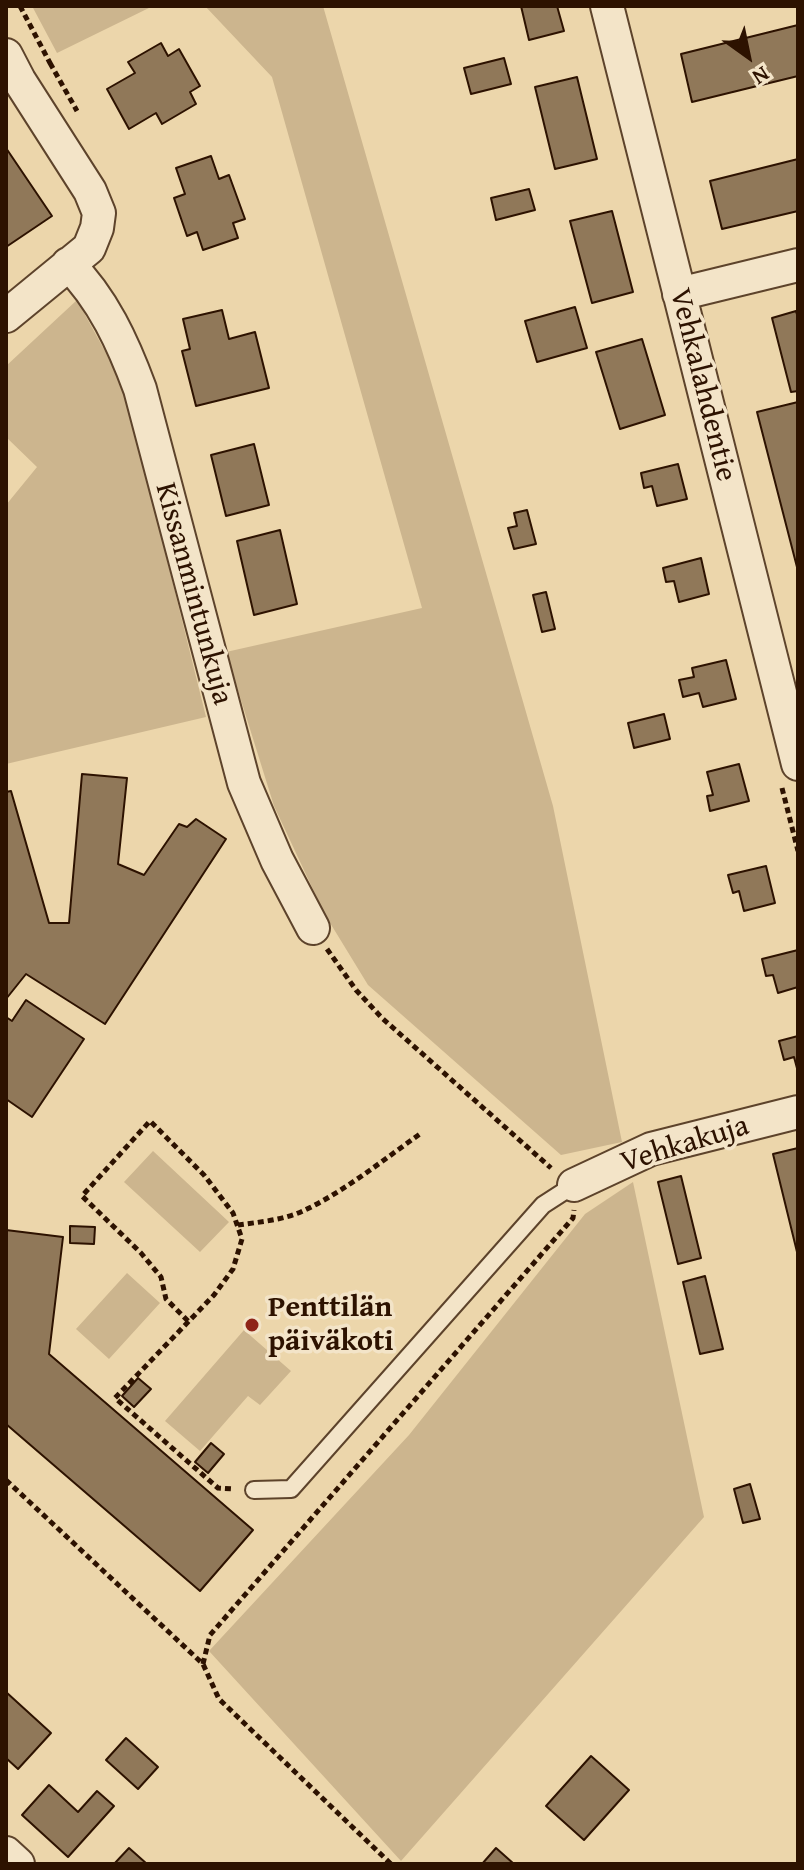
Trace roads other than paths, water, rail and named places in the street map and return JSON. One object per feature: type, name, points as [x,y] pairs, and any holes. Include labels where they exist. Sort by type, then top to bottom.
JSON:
[{"type":"street","name":"Vehkalahdentie","points":[[607,6],[798,764]]},
{"type":"street","points":[[6,316],[89,248],[99,213],[90,191],[7,60]]},
{"type":"street","name":"Kissanmintunkuja","points":[[68,264],[84,280],[108,316],[140,389],[244,783],[277,860],[313,928]]},
{"type":"street","points":[[679,294],[798,265]]},
{"type":"street","name":"Vehkakuja","points":[[574,1185],[651,1149],[798,1112]]},
{"type":"street","points":[[6,1853],[18,1864]]},
{"type":"lane","points":[[254,1490],[291,1489],[543,1205],[574,1185]]},
{"type":"place","name":"Penttilän päiväkoti","points":[[252,1325]]}]
